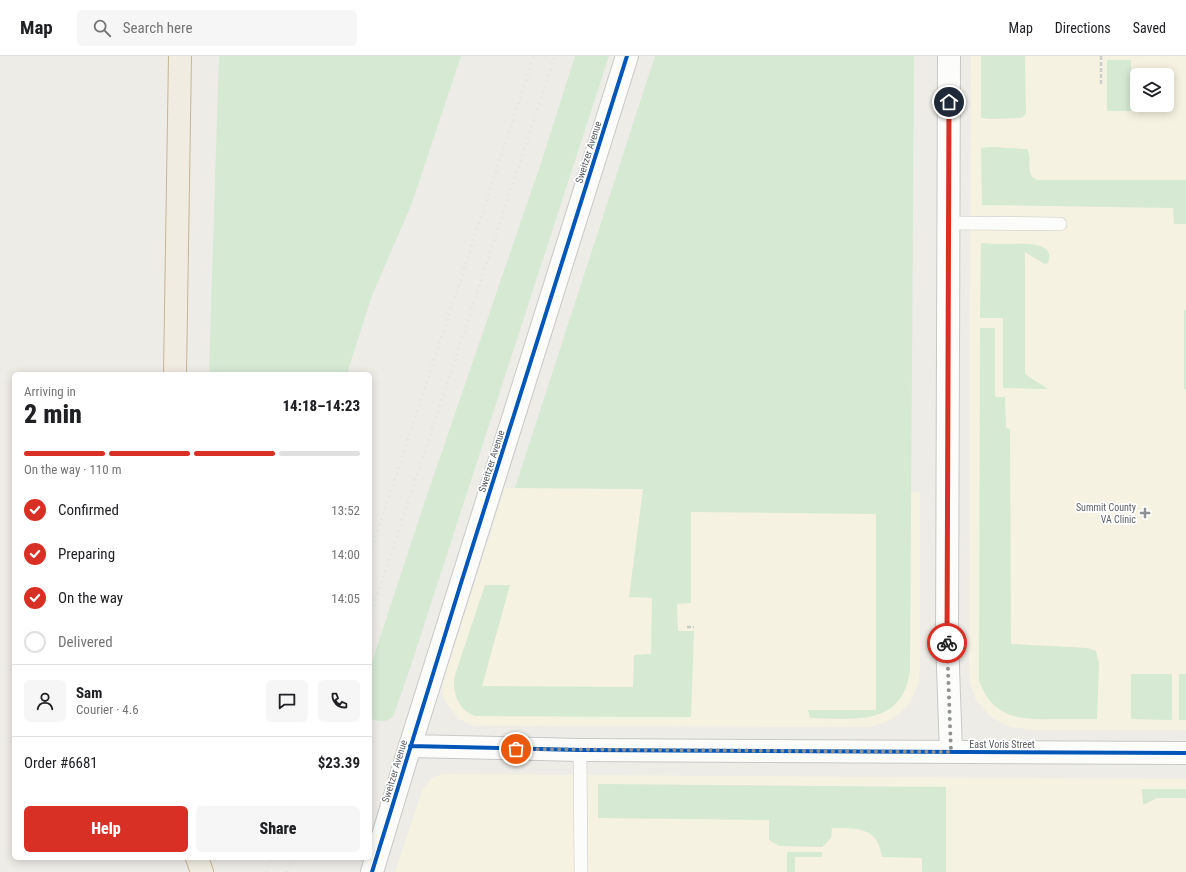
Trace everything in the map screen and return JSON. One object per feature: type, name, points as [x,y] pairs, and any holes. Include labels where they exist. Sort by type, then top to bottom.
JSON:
[{"type":"highway","points":[[175,372],[180,56]]},
{"type":"highway","points":[[198,860],[202,872]]},
{"type":"street","name":"Sweitzer Avenue","points":[[372,872],[410,746],[627,56]]},
{"type":"street","points":[[949,56],[947,639],[951,752]]},
{"type":"street","name":"East Voris Street","points":[[410,746],[580,750],[1186,753]]},
{"type":"lane","points":[[949,223],[1060,224]]},
{"type":"lane","points":[[580,750],[581,872]]},
{"type":"path","points":[[1101,56],[1101,84]]},
{"type":"path","points":[[687,627],[694,627]]},
{"type":"shaded area","points":[[971,56],[1186,56],[1186,730],[1033,730],[1011,727],[990,716],[976,700],[970,683]]},
{"type":"shaded area","points":[[505,488],[920,492],[920,669],[919,682],[914,694],[908,705],[900,713],[889,721],[870,727],[475,726],[459,719],[443,696],[443,682]]},
{"type":"shaded area","points":[[443,774],[1186,779],[1186,872],[395,872],[423,788],[432,778]]},
{"type":"green space","points":[[219,56],[461,56],[412,203],[371,298],[348,372],[209,372]]},
{"type":"green space","points":[[575,56],[609,56],[393,717],[384,721],[376,720],[372,719],[372,662],[424,504],[541,163]]},
{"type":"green space","points":[[655,56],[914,56],[910,669],[906,688],[898,701],[887,710],[874,716],[843,719],[810,718],[808,710],[876,710],[876,514],[691,512],[691,603],[677,604],[678,631],[694,631],[691,717],[476,716],[465,710],[455,694],[455,675],[485,585],[510,585],[482,686],[633,687],[634,655],[651,654],[652,598],[629,597],[643,489],[515,488]]},
{"type":"green space","points":[[981,56],[1025,56],[1026,113],[1024,116],[1021,118],[981,118]]},
{"type":"green space","points":[[1107,60],[1131,60],[1130,111],[1107,111]]},
{"type":"green space","points":[[991,147],[1027,149],[1029,153],[1031,175],[1038,180],[1186,180],[1186,224],[1174,224],[1173,208],[982,205],[981,148]]},
{"type":"green space","points":[[981,243],[1028,244],[1042,247],[1047,250],[1049,256],[1048,263],[1044,264],[1025,252],[1025,374],[1048,389],[1003,388],[1003,318],[980,318]]},
{"type":"green space","points":[[1184,310],[1186,310],[1186,389],[1184,389]]},
{"type":"green space","points":[[980,328],[995,328],[995,397],[1005,397],[1006,428],[1010,429],[1011,644],[1088,648],[1096,651],[1099,663],[1097,719],[1029,719],[1008,714],[991,702],[979,680]]},
{"type":"green space","points":[[1131,674],[1172,674],[1172,720],[1131,719]]},
{"type":"green space","points":[[1179,674],[1186,674],[1186,720],[1179,720]]},
{"type":"green space","points":[[598,784],[946,787],[946,872],[922,872],[922,858],[882,857],[880,847],[876,840],[865,831],[858,829],[832,828],[831,838],[822,847],[779,846],[769,840],[769,820],[598,818]]},
{"type":"green space","points":[[1142,789],[1186,789],[1186,798],[1157,798],[1143,805]]},
{"type":"green space","points":[[787,852],[822,852],[822,857],[795,857],[795,872],[787,872]]},
{"type":"railway","points":[[372,548],[534,56]]},
{"type":"railway","points":[[372,611],[555,56]]},
{"type":"railway","points":[[266,872],[270,860]]},
{"type":"railway","points":[[286,872],[290,860]]},
{"type":"cycle path","points":[[372,872],[461,583],[627,56]]},
{"type":"cycle path","points":[[410,746],[580,750],[1186,753]]},
{"type":"way so far","points":[[516,749],[951,752],[947,643]]},
{"type":"place","name":"Summit County VA Clinic","points":[[1145,513]]},
{"type":"route","points":[[947,643],[949,102]]}]
